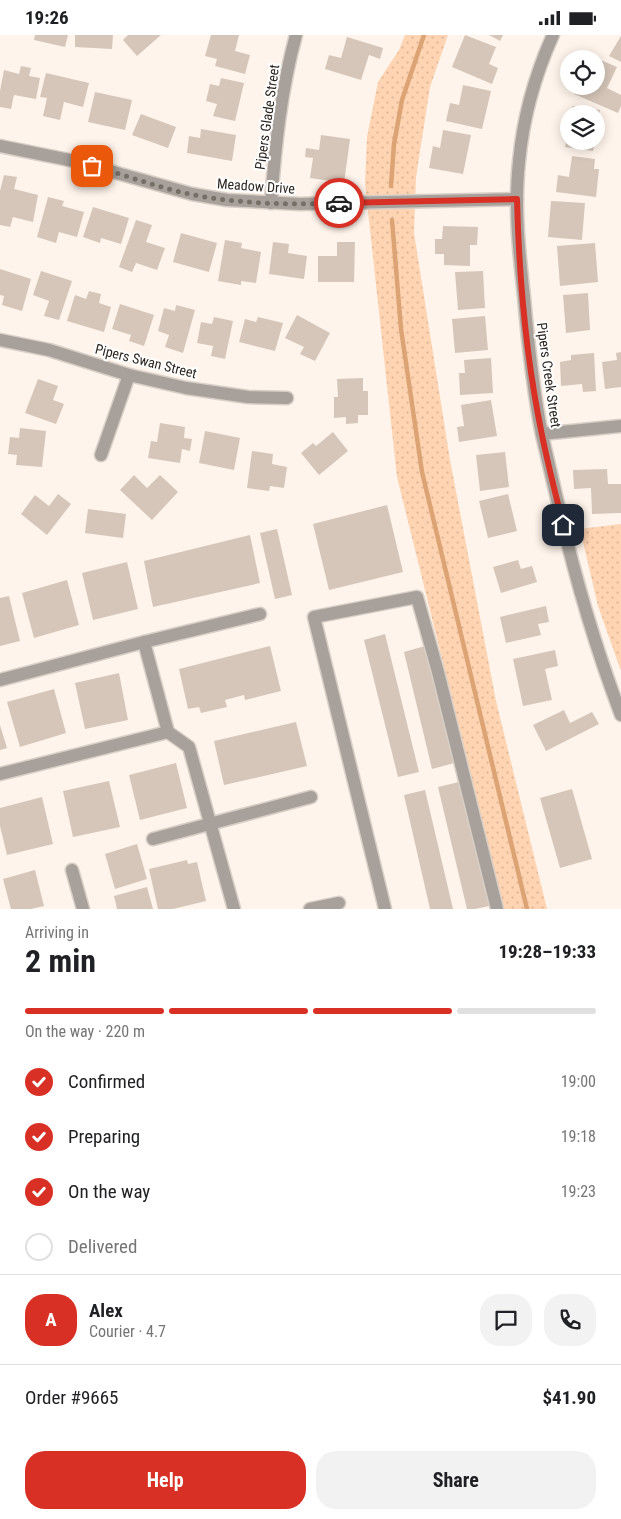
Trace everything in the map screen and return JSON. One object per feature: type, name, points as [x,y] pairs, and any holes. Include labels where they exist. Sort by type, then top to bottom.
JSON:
[{"type":"street","name":"Pipers Glade Street","points":[[271,203],[277,132],[296,35]]},
{"type":"street","name":"Pipers Creek Street","points":[[553,35],[533,87],[519,161],[517,199],[527,335],[542,435],[572,561],[607,677],[621,715]]},
{"type":"street","name":"Meadow Drive","points":[[0,146],[74,161],[192,194],[227,200],[326,204],[517,199]]},
{"type":"street","name":"Pipers Swan Street","points":[[0,340],[49,350],[130,375],[194,389],[248,397],[287,398]]},
{"type":"street","points":[[101,455],[130,375]]},
{"type":"street","points":[[542,435],[621,426]]},
{"type":"street","points":[[385,909],[314,617],[417,597],[438,672],[497,909]]},
{"type":"street","points":[[0,680],[260,614]]},
{"type":"street","points":[[144,642],[168,732],[189,747],[234,909]]},
{"type":"street","points":[[0,774],[168,732]]},
{"type":"street","points":[[153,839],[311,797]]},
{"type":"street","points":[[72,869],[83,909]]},
{"type":"street","points":[[310,909],[339,903]]},
{"type":"shaded area","points":[[405,35],[448,35],[430,87],[416,177],[414,233],[450,460],[496,701],[547,909],[504,909],[397,477],[365,184],[367,137],[378,82],[399,50]]},
{"type":"shaded area","points":[[621,524],[621,671],[598,606],[580,529]]},
{"type":"building","points":[[35,35],[68,35],[65,47],[34,40]]},
{"type":"building","points":[[75,35],[113,35],[112,49],[75,47]]},
{"type":"building","points":[[128,35],[161,35],[137,56],[123,40]]},
{"type":"building","points":[[211,35],[239,35],[235,51],[250,55],[245,74],[215,66],[217,59],[205,56]]},
{"type":"building","points":[[465,35],[496,47],[489,64],[498,68],[492,84],[452,67]]},
{"type":"building","points":[[489,35],[503,35],[500,41]]},
{"type":"building","points":[[621,36],[621,62],[609,56]]},
{"type":"building","points":[[347,37],[383,48],[380,59],[369,55],[361,80],[325,69],[329,55],[341,58]]},
{"type":"building","points":[[605,62],[617,67],[607,88],[621,95],[621,106],[618,113],[605,107],[605,105],[599,105],[576,95],[605,95]]},
{"type":"building","points":[[21,66],[31,68],[29,76],[40,78],[36,99],[14,95],[11,109],[0,107],[0,91],[4,70],[19,74]]},
{"type":"building","points":[[46,73],[89,83],[83,107],[64,102],[60,120],[43,116],[47,98],[40,97]]},
{"type":"building","points":[[221,78],[244,83],[235,121],[213,116],[217,104],[206,101],[210,84],[219,86]]},
{"type":"building","points":[[463,85],[491,91],[482,129],[446,121],[450,103],[459,105]]},
{"type":"building","points":[[95,92],[132,100],[125,130],[88,122]]},
{"type":"building","points":[[141,114],[176,127],[168,148],[132,135]]},
{"type":"building","points":[[201,129],[236,135],[232,161],[187,153],[189,136],[200,138]]},
{"type":"building","points":[[443,130],[471,135],[463,174],[429,168],[433,146],[440,148]]},
{"type":"building","points":[[321,135],[350,139],[344,183],[310,178],[313,158],[305,157],[306,148],[319,150]]},
{"type":"building","points":[[572,156],[595,159],[594,169],[599,169],[596,197],[556,192],[558,175],[569,177]]},
{"type":"building","points":[[4,175],[17,177],[14,189],[38,195],[33,222],[13,217],[10,227],[0,225],[0,191]]},
{"type":"building","points":[[48,197],[64,201],[62,206],[84,212],[77,237],[59,232],[56,243],[37,237]]},
{"type":"building","points":[[551,201],[585,203],[582,240],[548,237]]},
{"type":"building","points":[[93,207],[129,218],[121,244],[101,238],[100,243],[83,237]]},
{"type":"building","points":[[136,220],[152,225],[146,242],[165,248],[157,270],[136,263],[132,272],[119,267]]},
{"type":"building","points":[[443,226],[478,227],[477,245],[470,245],[470,266],[444,265],[444,254],[435,254],[435,239],[442,239]]},
{"type":"building","points":[[181,233],[217,243],[209,272],[173,262]]},
{"type":"building","points":[[225,240],[242,243],[241,248],[261,252],[256,283],[241,281],[241,285],[218,281]]},
{"type":"building","points":[[273,242],[289,244],[288,253],[307,256],[304,279],[269,274]]},
{"type":"building","points":[[337,242],[355,242],[354,282],[318,282],[318,256],[337,256]]},
{"type":"building","points":[[595,243],[598,282],[560,286],[557,246]]},
{"type":"building","points":[[0,269],[31,279],[22,311],[2,305],[4,296],[0,295]]},
{"type":"building","points":[[41,271],[72,281],[59,320],[44,316],[49,301],[33,295]]},
{"type":"building","points":[[483,271],[485,308],[458,310],[455,272]]},
{"type":"building","points":[[89,291],[101,294],[99,303],[111,307],[104,332],[67,321],[75,295],[86,299]]},
{"type":"building","points":[[588,293],[590,330],[566,333],[563,295]]},
{"type":"building","points":[[120,304],[154,315],[144,346],[129,341],[131,335],[112,329]]},
{"type":"building","points":[[176,305],[195,310],[183,353],[165,347],[169,335],[158,331],[164,308],[175,311]]},
{"type":"building","points":[[297,315],[330,333],[315,361],[300,354],[304,347],[285,338]]},
{"type":"building","points":[[485,316],[488,350],[455,353],[452,319]]},
{"type":"building","points":[[214,317],[233,321],[225,359],[211,356],[213,346],[197,343],[201,322],[212,324]]},
{"type":"building","points":[[258,317],[283,323],[275,351],[239,342],[245,319],[256,322]]},
{"type":"building","points":[[621,352],[621,387],[605,389],[602,362],[617,360],[616,353]]},
{"type":"building","points":[[594,353],[596,391],[583,392],[582,384],[561,386],[560,362],[571,360],[571,355]]},
{"type":"building","points":[[491,358],[493,393],[460,395],[459,373],[465,373],[464,360]]},
{"type":"building","points":[[363,378],[363,391],[368,391],[368,415],[358,415],[358,423],[346,424],[346,417],[334,418],[334,397],[338,397],[337,379]]},
{"type":"building","points":[[38,379],[58,386],[53,400],[64,404],[56,424],[25,413]]},
{"type":"building","points":[[491,400],[497,436],[459,442],[457,427],[464,426],[461,405]]},
{"type":"building","points":[[160,423],[185,427],[184,438],[192,439],[190,451],[182,449],[180,463],[148,458],[151,441],[157,442]]},
{"type":"building","points":[[20,428],[46,431],[42,467],[16,465],[17,455],[8,454],[10,437],[19,438]]},
{"type":"building","points":[[205,431],[240,438],[234,470],[199,463]]},
{"type":"building","points":[[333,432],[348,451],[319,475],[301,453],[313,443],[316,446]]},
{"type":"building","points":[[252,451],[273,454],[272,464],[287,467],[284,488],[270,486],[269,491],[247,488]]},
{"type":"building","points":[[505,452],[509,487],[480,491],[476,455]]},
{"type":"building","points":[[607,469],[608,484],[621,484],[621,513],[592,514],[591,488],[574,489],[573,470]]},
{"type":"building","points":[[134,475],[147,488],[160,475],[178,492],[152,520],[120,490]]},
{"type":"building","points":[[58,494],[71,504],[47,535],[21,514],[35,495],[49,506]]},
{"type":"building","points":[[508,494],[517,531],[488,538],[479,501]]},
{"type":"building","points":[[387,505],[403,572],[329,590],[313,524]]},
{"type":"building","points":[[88,509],[126,514],[123,538],[85,533]]},
{"type":"building","points":[[277,529],[292,595],[275,599],[260,533]]},
{"type":"building","points":[[250,535],[260,583],[153,607],[144,561]]},
{"type":"building","points":[[518,560],[521,569],[532,566],[537,582],[501,593],[493,567]]},
{"type":"building","points":[[127,562],[138,609],[93,620],[82,573]]},
{"type":"building","points":[[67,580],[79,625],[34,638],[22,593]]},
{"type":"building","points":[[9,596],[20,641],[0,646],[0,598]]},
{"type":"building","points":[[546,606],[549,622],[538,624],[541,635],[506,643],[500,617]]},
{"type":"building","points":[[385,634],[419,772],[398,777],[364,640]]},
{"type":"building","points":[[270,646],[281,691],[245,700],[244,695],[225,700],[227,707],[201,713],[199,707],[188,709],[179,669]]},
{"type":"building","points":[[425,646],[454,763],[432,769],[404,652]]},
{"type":"building","points":[[555,650],[558,666],[545,669],[552,700],[523,706],[513,659]]},
{"type":"building","points":[[119,673],[128,720],[85,729],[75,683]]},
{"type":"building","points":[[54,689],[66,733],[20,747],[7,702]]},
{"type":"building","points":[[564,710],[570,723],[592,712],[599,724],[546,751],[533,725]]},
{"type":"building","points":[[296,722],[307,766],[224,785],[214,741]]},
{"type":"building","points":[[0,725],[7,748],[0,750]]},
{"type":"building","points":[[176,763],[187,808],[140,820],[129,775]]},
{"type":"building","points":[[109,781],[120,827],[73,837],[63,791]]},
{"type":"building","points":[[459,782],[489,906],[475,909],[467,909],[438,787]]},
{"type":"building","points":[[572,789],[592,859],[560,868],[540,798]]},
{"type":"building","points":[[425,790],[453,909],[430,909],[404,795]]},
{"type":"building","points":[[42,797],[53,844],[7,855],[0,826],[0,808]]},
{"type":"building","points":[[137,844],[147,879],[115,889],[105,854]]},
{"type":"building","points":[[187,860],[188,864],[197,862],[206,901],[173,909],[158,909],[149,869]]},
{"type":"building","points":[[35,870],[44,906],[31,909],[11,909],[3,879]]},
{"type":"building","points":[[147,887],[153,909],[117,909],[114,896]]},
{"type":"waterway","points":[[391,186],[394,144],[402,100],[424,35]]},
{"type":"waterway","points":[[392,220],[401,329],[422,472],[527,909]]},
{"type":"way so far","points":[[92,166],[177,191],[211,198],[244,202],[339,203]]},
{"type":"route","points":[[339,203],[517,199],[520,258],[532,371],[542,435],[563,525]]}]
